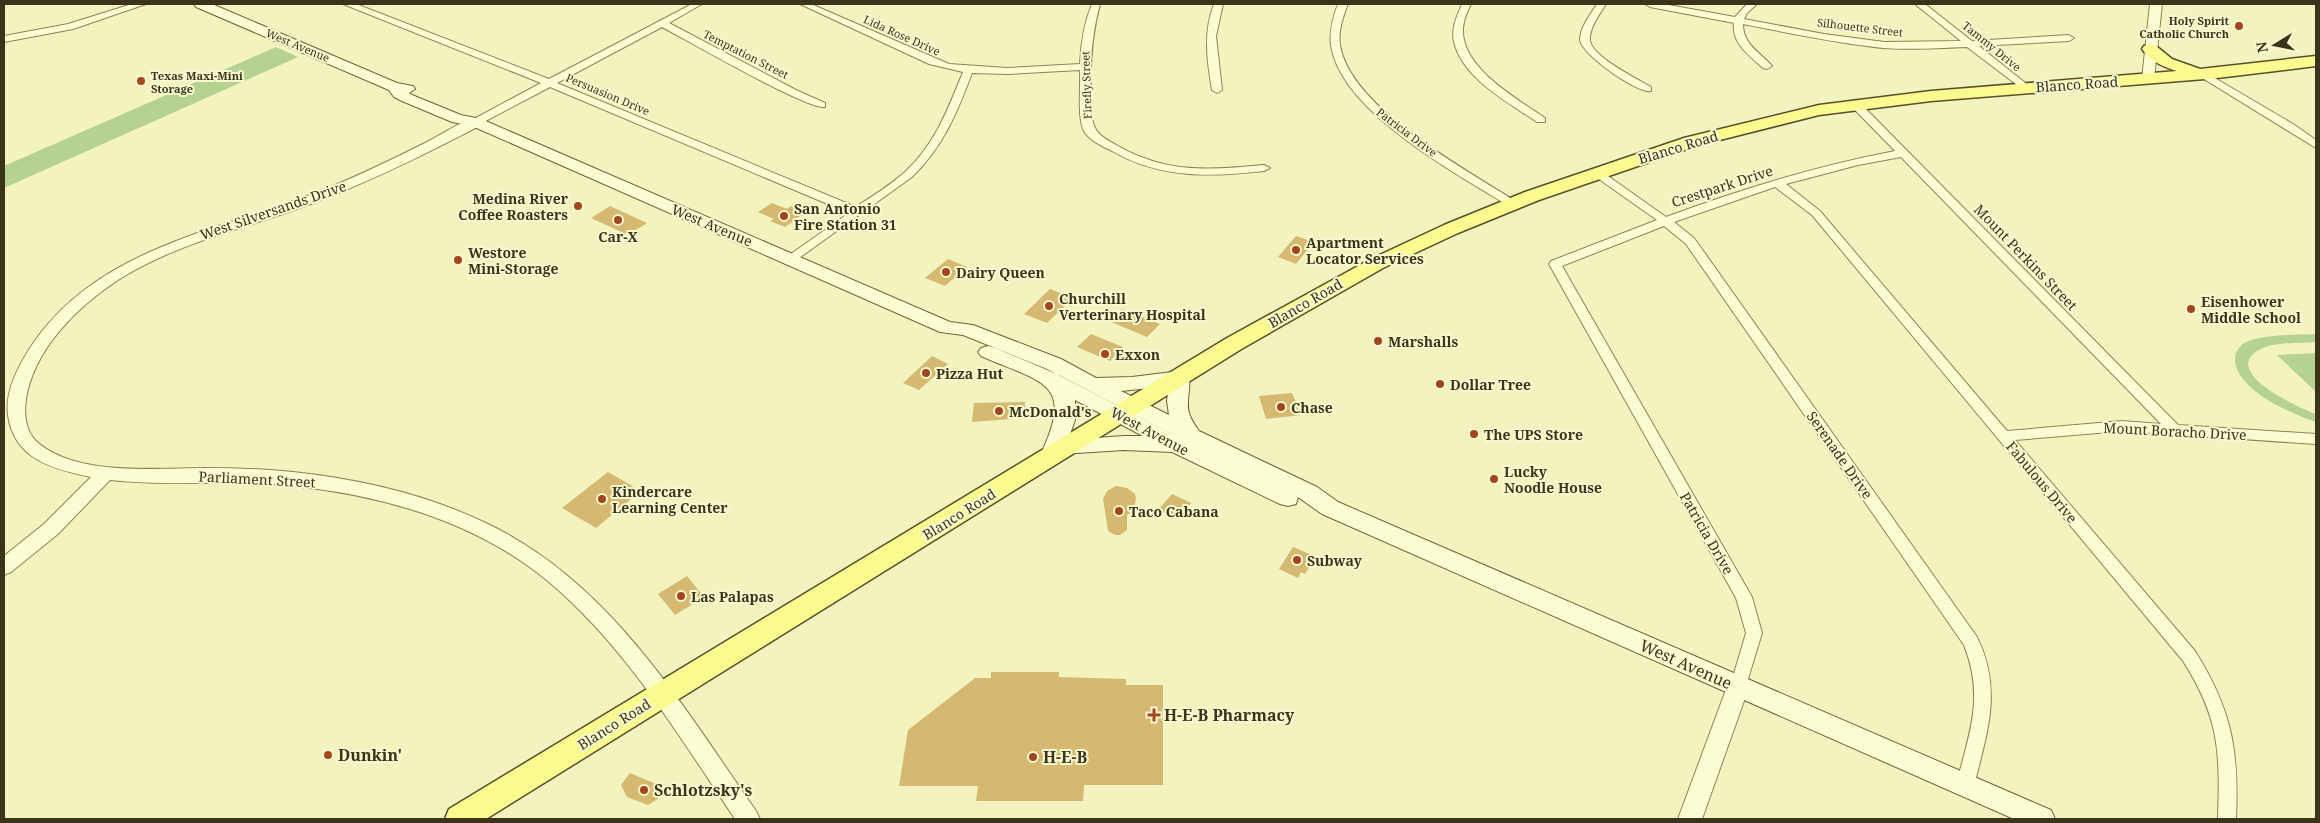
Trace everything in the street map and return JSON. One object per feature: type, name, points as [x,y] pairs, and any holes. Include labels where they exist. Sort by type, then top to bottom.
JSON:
[{"type":"main road","name":"West Avenue","points":[[201,4],[394,87],[399,94],[457,119],[476,122],[947,328],[966,329],[1054,364],[1094,383],[1128,410]]},
{"type":"main road","points":[[2150,49],[2172,65],[2202,74]]},
{"type":"main road","name":"Blanco Road","points":[[460,819],[1240,340],[1376,264],[1451,229],[1597,172],[1718,134],[1819,110],[2025,88],[2148,79],[2314,63]]},
{"type":"main road","name":"West Avenue","points":[[947,328],[957,338],[1052,380],[1128,410],[1184,440],[1309,492],[1330,508],[2042,819]]},
{"type":"main road","points":[[1052,380],[1064,396],[1066,412],[1057,453],[1124,443],[1184,440],[1181,423],[1177,414],[1180,378],[1132,384],[1094,383]]},
{"type":"street","points":[[4,40],[70,27],[141,4]]},
{"type":"street","name":"Persuasion Drive","points":[[348,4],[549,83],[857,212]]},
{"type":"street","name":"West Silversands Drive","points":[[106,473],[70,466],[41,454],[29,444],[14,422],[11,396],[19,369],[37,340],[64,312],[97,287],[156,253],[199,236],[286,208],[340,188],[406,159],[698,4]]},
{"type":"street","name":"Lida Rose Drive","points":[[804,4],[932,62],[968,71],[1084,67]]},
{"type":"street","name":"Firefly Street","points":[[1096,4],[1084,46],[1087,126],[1095,136],[1127,157],[1153,168],[1204,174],[1264,168]]},
{"type":"street","points":[[1217,90],[1211,45],[1212,22],[1218,4]]},
{"type":"street","name":"Patricia Drive","points":[[1343,4],[1337,18],[1335,34],[1337,51],[1342,64],[1361,93],[1393,123],[1416,141],[1513,204]]},
{"type":"street","points":[[1466,4],[1458,20],[1457,29],[1462,50],[1469,62],[1486,81],[1541,120]]},
{"type":"street","points":[[1600,4],[1588,32],[1586,41],[1588,47],[1600,59],[1647,89]]},
{"type":"street","name":"Silhouette Street","points":[[1650,4],[1856,42],[1912,46],[2069,38]]},
{"type":"street","points":[[1754,4],[1743,10],[1738,20],[1738,36],[1768,66]]},
{"type":"street","name":"Tammy Drive","points":[[1920,4],[2025,88]]},
{"type":"street","points":[[2148,79],[2156,4]]},
{"type":"street","name":"Temptation Street","points":[[662,23],[766,79],[821,105]]},
{"type":"street","points":[[792,259],[908,175],[932,151],[946,127],[968,71]]},
{"type":"street","points":[[2202,74],[2289,126],[2316,145]]},
{"type":"street","name":"Mount Perkins Street","points":[[1856,105],[2175,430]]},
{"type":"street","name":"Crestpark Drive","points":[[1555,264],[1664,221],[1777,184],[1840,166],[1903,153]]},
{"type":"street","name":"Serenade Drive","points":[[1597,172],[1690,241],[1970,642],[1982,674],[1984,690],[1980,722],[1965,786]]},
{"type":"street","name":"Fabulous Drive","points":[[1777,184],[1804,202],[1816,213],[2189,656],[2209,687],[2218,710],[2228,756],[2227,819]]},
{"type":"street","name":"Patricia Drive","points":[[1555,264],[1744,597],[1754,633],[1738,687],[1690,819]]},
{"type":"street","name":"Mount Boracho Drive","points":[[2004,436],[2102,427],[2316,439]]},
{"type":"street","points":[[4,567],[52,529],[106,473]]},
{"type":"street","name":"Parliament Street","points":[[106,473],[150,476],[252,476],[302,479],[368,491],[421,506],[467,523],[518,550],[569,588],[600,618],[661,695],[748,819]]},
{"type":"green space","points":[[276,47],[298,57],[4,188],[4,166]]},
{"type":"green space","points":[[2316,334],[2316,342],[2279,344],[2259,350],[2249,359],[2249,369],[2256,379],[2267,388],[2295,405],[2316,414],[2316,422],[2280,407],[2254,390],[2244,381],[2237,370],[2235,359],[2239,348],[2251,340]]},
{"type":"green space","points":[[2316,353],[2316,392],[2277,355]]},
{"type":"building","name":"San Antonio Fire Station 31","points":[[772,203],[787,209],[791,206],[806,212],[785,227],[770,221],[774,219],[758,212]]},
{"type":"building","name":"Car-X","points":[[610,206],[647,223],[628,235],[591,218]]},
{"type":"building","name":"Apartment Locator Services","points":[[1296,236],[1314,242],[1296,264],[1278,257]]},
{"type":"building","name":"Dairy Queen","points":[[948,259],[967,267],[945,286],[925,278]]},
{"type":"building","name":"Churchill Verterinary Hospital","points":[[1050,289],[1073,298],[1047,323],[1024,314]]},
{"type":"building","points":[[1122,309],[1160,324],[1147,337],[1109,321]]},
{"type":"building","name":"Exxon","points":[[1091,334],[1123,347],[1110,361],[1077,347]]},
{"type":"building","name":"Pizza Hut","points":[[932,356],[948,364],[919,390],[903,383]]},
{"type":"building","name":"Chase","points":[[1292,393],[1302,415],[1266,419],[1259,396]]},
{"type":"building","name":"McDonald's","points":[[1025,402],[1024,418],[972,422],[974,403]]},
{"type":"building","name":"Kindercare Learning Center","points":[[608,472],[641,491],[596,528],[562,508]]},
{"type":"building","name":"Taco Cabana","points":[[1116,486],[1127,488],[1135,494],[1136,498],[1134,510],[1127,515],[1127,530],[1120,535],[1115,535],[1108,531],[1103,499],[1107,491]]},
{"type":"building","points":[[1172,494],[1191,503],[1178,519],[1158,510]]},
{"type":"building","name":"Subway","points":[[1293,547],[1312,555],[1307,564],[1310,566],[1305,574],[1301,572],[1298,578],[1279,569]]},
{"type":"building","name":"Las Palapas","points":[[687,576],[704,597],[675,615],[658,594]]},
{"type":"building","name":"H-E-B","points":[[991,672],[1059,672],[1059,677],[1126,679],[1126,685],[1163,685],[1163,785],[1084,785],[1083,801],[976,801],[978,786],[899,786],[908,730],[975,678],[991,678]]},
{"type":"building","name":"Schlotzsky's","points":[[630,773],[663,787],[667,793],[648,805],[627,797],[621,785]]},
{"type":"place","name":"Holy Spirit Catholic Church","points":[[2239,26]]},
{"type":"place","name":"Texas Maxi-Mini Storage","points":[[141,81]]},
{"type":"place","name":"Medina River Coffee Roasters","points":[[578,206]]},
{"type":"place","name":"San Antonio Fire Station 31","points":[[784,216]]},
{"type":"place","name":"Car-X","points":[[618,220]]},
{"type":"place","name":"Apartment Locator Services","points":[[1296,250]]},
{"type":"place","name":"Westore Mini-Storage","points":[[458,260]]},
{"type":"place","name":"Dairy Queen","points":[[946,272]]},
{"type":"place","name":"Churchill Verterinary Hospital","points":[[1049,306]]},
{"type":"place","name":"Eisenhower Middle School","points":[[2191,309]]},
{"type":"place","name":"Marshalls","points":[[1378,341]]},
{"type":"place","name":"Exxon","points":[[1105,354]]},
{"type":"place","name":"Pizza Hut","points":[[926,373]]},
{"type":"place","name":"Dollar Tree","points":[[1440,384]]},
{"type":"place","name":"Chase","points":[[1281,407]]},
{"type":"place","name":"McDonald's","points":[[999,411]]},
{"type":"place","name":"The UPS Store","points":[[1474,434]]},
{"type":"place","name":"Lucky Noodle House","points":[[1494,479]]},
{"type":"place","name":"Kindercare Learning Center","points":[[602,499]]},
{"type":"place","name":"Taco Cabana","points":[[1119,511]]},
{"type":"place","name":"Subway","points":[[1297,560]]},
{"type":"place","name":"Las Palapas","points":[[681,596]]},
{"type":"place","name":"H-E-B Pharmacy","points":[[1154,715]]},
{"type":"place","name":"Dunkin'","points":[[328,755]]},
{"type":"place","name":"H-E-B","points":[[1033,757]]},
{"type":"place","name":"Schlotzsky's","points":[[644,790]]}]
